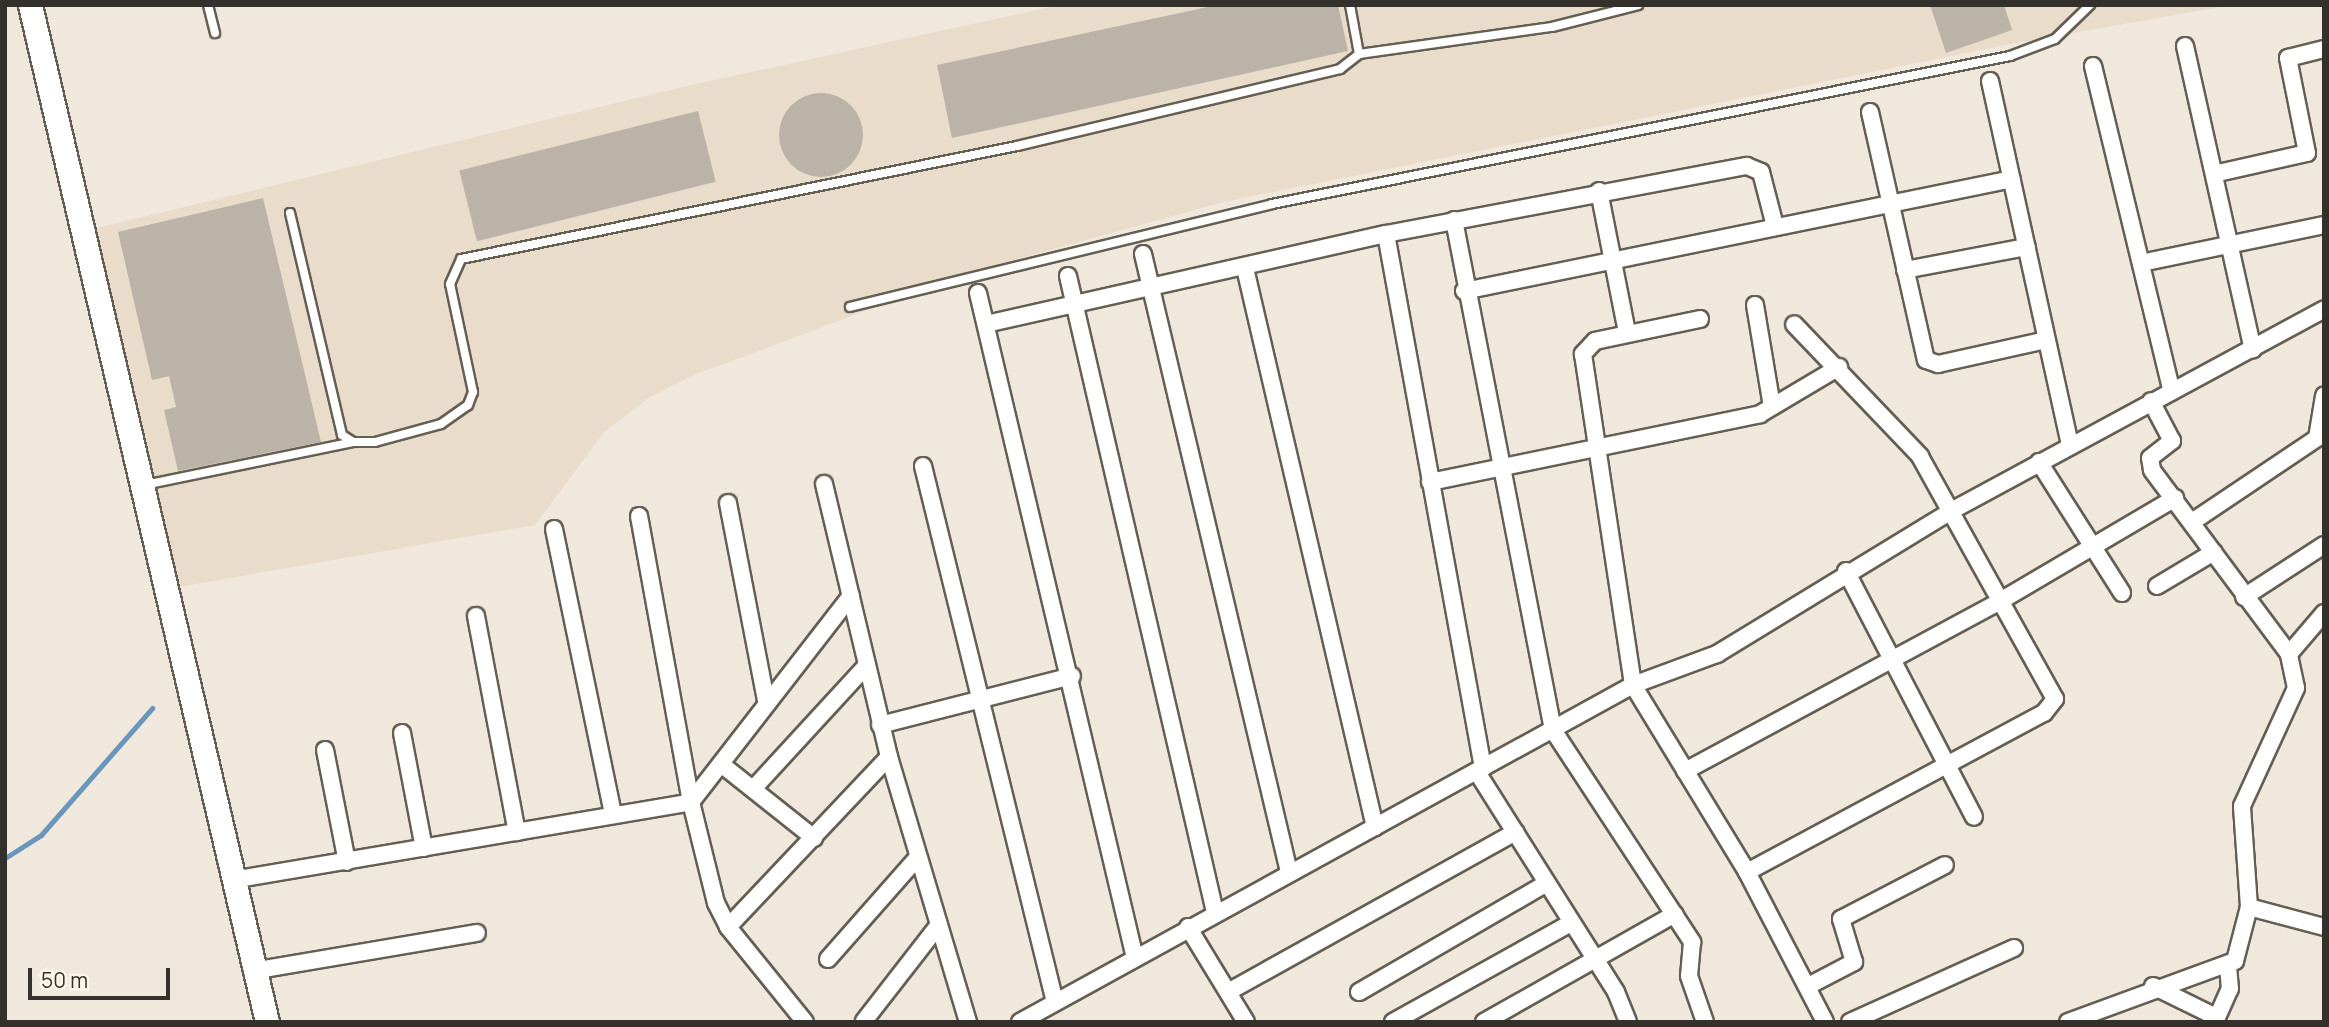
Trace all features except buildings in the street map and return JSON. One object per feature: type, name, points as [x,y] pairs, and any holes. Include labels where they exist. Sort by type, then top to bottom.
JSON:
[{"type":"street","points":[[30,5],[252,971],[267,1022]]},
{"type":"street","points":[[2185,46],[2218,173],[2253,349]]},
{"type":"street","points":[[2218,173],[2302,156],[2316,143],[2288,58],[2324,49]]},
{"type":"street","points":[[2093,66],[2172,391]]},
{"type":"street","points":[[1990,81],[2070,446]]},
{"type":"street","points":[[1870,113],[1905,270],[1930,364],[2046,340]]},
{"type":"street","points":[[986,324],[1152,290],[1386,234],[1599,191],[1753,165],[1761,172],[1775,226]]},
{"type":"street","points":[[1464,291],[2012,180]]},
{"type":"street","points":[[1599,191],[1627,334]]},
{"type":"street","points":[[1454,220],[1464,291],[1553,730],[1675,914],[1693,947],[1689,976],[1704,1022]]},
{"type":"street","points":[[2141,263],[2324,225]]},
{"type":"street","points":[[1386,234],[1480,770],[1545,884],[1596,962],[1628,1022]]},
{"type":"street","points":[[1905,270],[2027,247]]},
{"type":"street","points":[[1143,254],[1289,872]]},
{"type":"street","points":[[1245,268],[1375,827]]},
{"type":"street","points":[[1068,276],[1077,304],[1215,912]]},
{"type":"street","points":[[978,293],[1072,676],[1135,958]]},
{"type":"street","points":[[1755,305],[1772,407]]},
{"type":"street","points":[[1020,1022],[1215,912],[1633,685],[1717,654],[1846,571],[1953,510],[2324,309]]},
{"type":"street","points":[[1700,319],[1595,341],[1583,354],[1633,685],[1746,872],[1810,985],[1825,1022]]},
{"type":"street","points":[[1746,872],[2044,713],[2054,699],[1953,510],[1908,440],[1794,324]]},
{"type":"street","points":[[1430,482],[1598,449],[1772,407],[1839,367]]},
{"type":"street","points":[[2192,522],[2317,438],[2324,396]]},
{"type":"street","points":[[2068,1022],[2103,1015],[2153,986],[2228,967],[2241,952],[2249,907],[2242,806],[2296,688],[2289,654],[2244,597],[2149,463],[2172,441],[2151,401]]},
{"type":"street","points":[[2039,462],[2122,593]]},
{"type":"street","points":[[923,466],[1055,1002]]},
{"type":"street","points":[[824,484],[880,725],[916,858],[968,1022]]},
{"type":"street","points":[[1685,771],[2002,600],[2093,549],[2175,498]]},
{"type":"street","points":[[728,503],[766,701]]},
{"type":"street","points":[[639,516],[691,802],[716,903],[728,927],[805,1022]]},
{"type":"street","points":[[554,529],[613,815]]},
{"type":"street","points":[[2244,597],[2324,545]]},
{"type":"street","points":[[2157,586],[2214,552]]},
{"type":"street","points":[[1846,571],[1950,764],[1974,817]]},
{"type":"street","points":[[232,880],[691,802],[766,701],[851,596]]},
{"type":"street","points":[[2289,654],[2324,613]]},
{"type":"street","points":[[476,616],[517,832]]},
{"type":"street","points":[[753,789],[867,665]]},
{"type":"street","points":[[880,725],[1072,676]]},
{"type":"street","points":[[402,733],[424,848]]},
{"type":"street","points":[[325,750],[347,862]]},
{"type":"street","points":[[728,927],[889,757]]},
{"type":"street","points":[[720,764],[814,838]]},
{"type":"street","points":[[1228,992],[1516,832]]},
{"type":"street","points":[[828,959],[916,858]]},
{"type":"street","points":[[1810,985],[1854,962],[1841,919],[1945,865]]},
{"type":"street","points":[[1359,992],[1545,884]]},
{"type":"street","points":[[2249,907],[2324,927]]},
{"type":"street","points":[[1484,1022],[1596,962],[1675,914]]},
{"type":"street","points":[[1393,1022],[1571,923]]},
{"type":"street","points":[[864,1021],[938,926]]},
{"type":"street","points":[[1188,928],[1246,1022]]},
{"type":"street","points":[[252,971],[477,933]]},
{"type":"street","points":[[1850,1022],[2014,948]]},
{"type":"street","points":[[2153,986],[2215,1020],[2230,989],[2228,967]]},
{"type":"lane","points":[[208,5],[215,33]]},
{"type":"lane","points":[[1350,5],[1359,54]]},
{"type":"lane","points":[[141,485],[441,424],[468,405],[473,391],[450,284],[452,268],[477,252],[1005,148],[1340,69],[1359,54],[1541,28],[1638,5]]},
{"type":"lane","points":[[850,307],[1272,204],[2028,51],[2062,34],[2090,5]]},
{"type":"lane","points":[[290,213],[338,422],[342,435],[353,442]]},
{"type":"shaded area","points":[[1060,5],[2231,5],[2016,43],[1224,202],[966,273],[691,376],[650,397],[604,432],[535,525],[178,587],[93,229],[687,86]]},
{"type":"waterway","points":[[5,858],[41,835],[152,708]]}]
